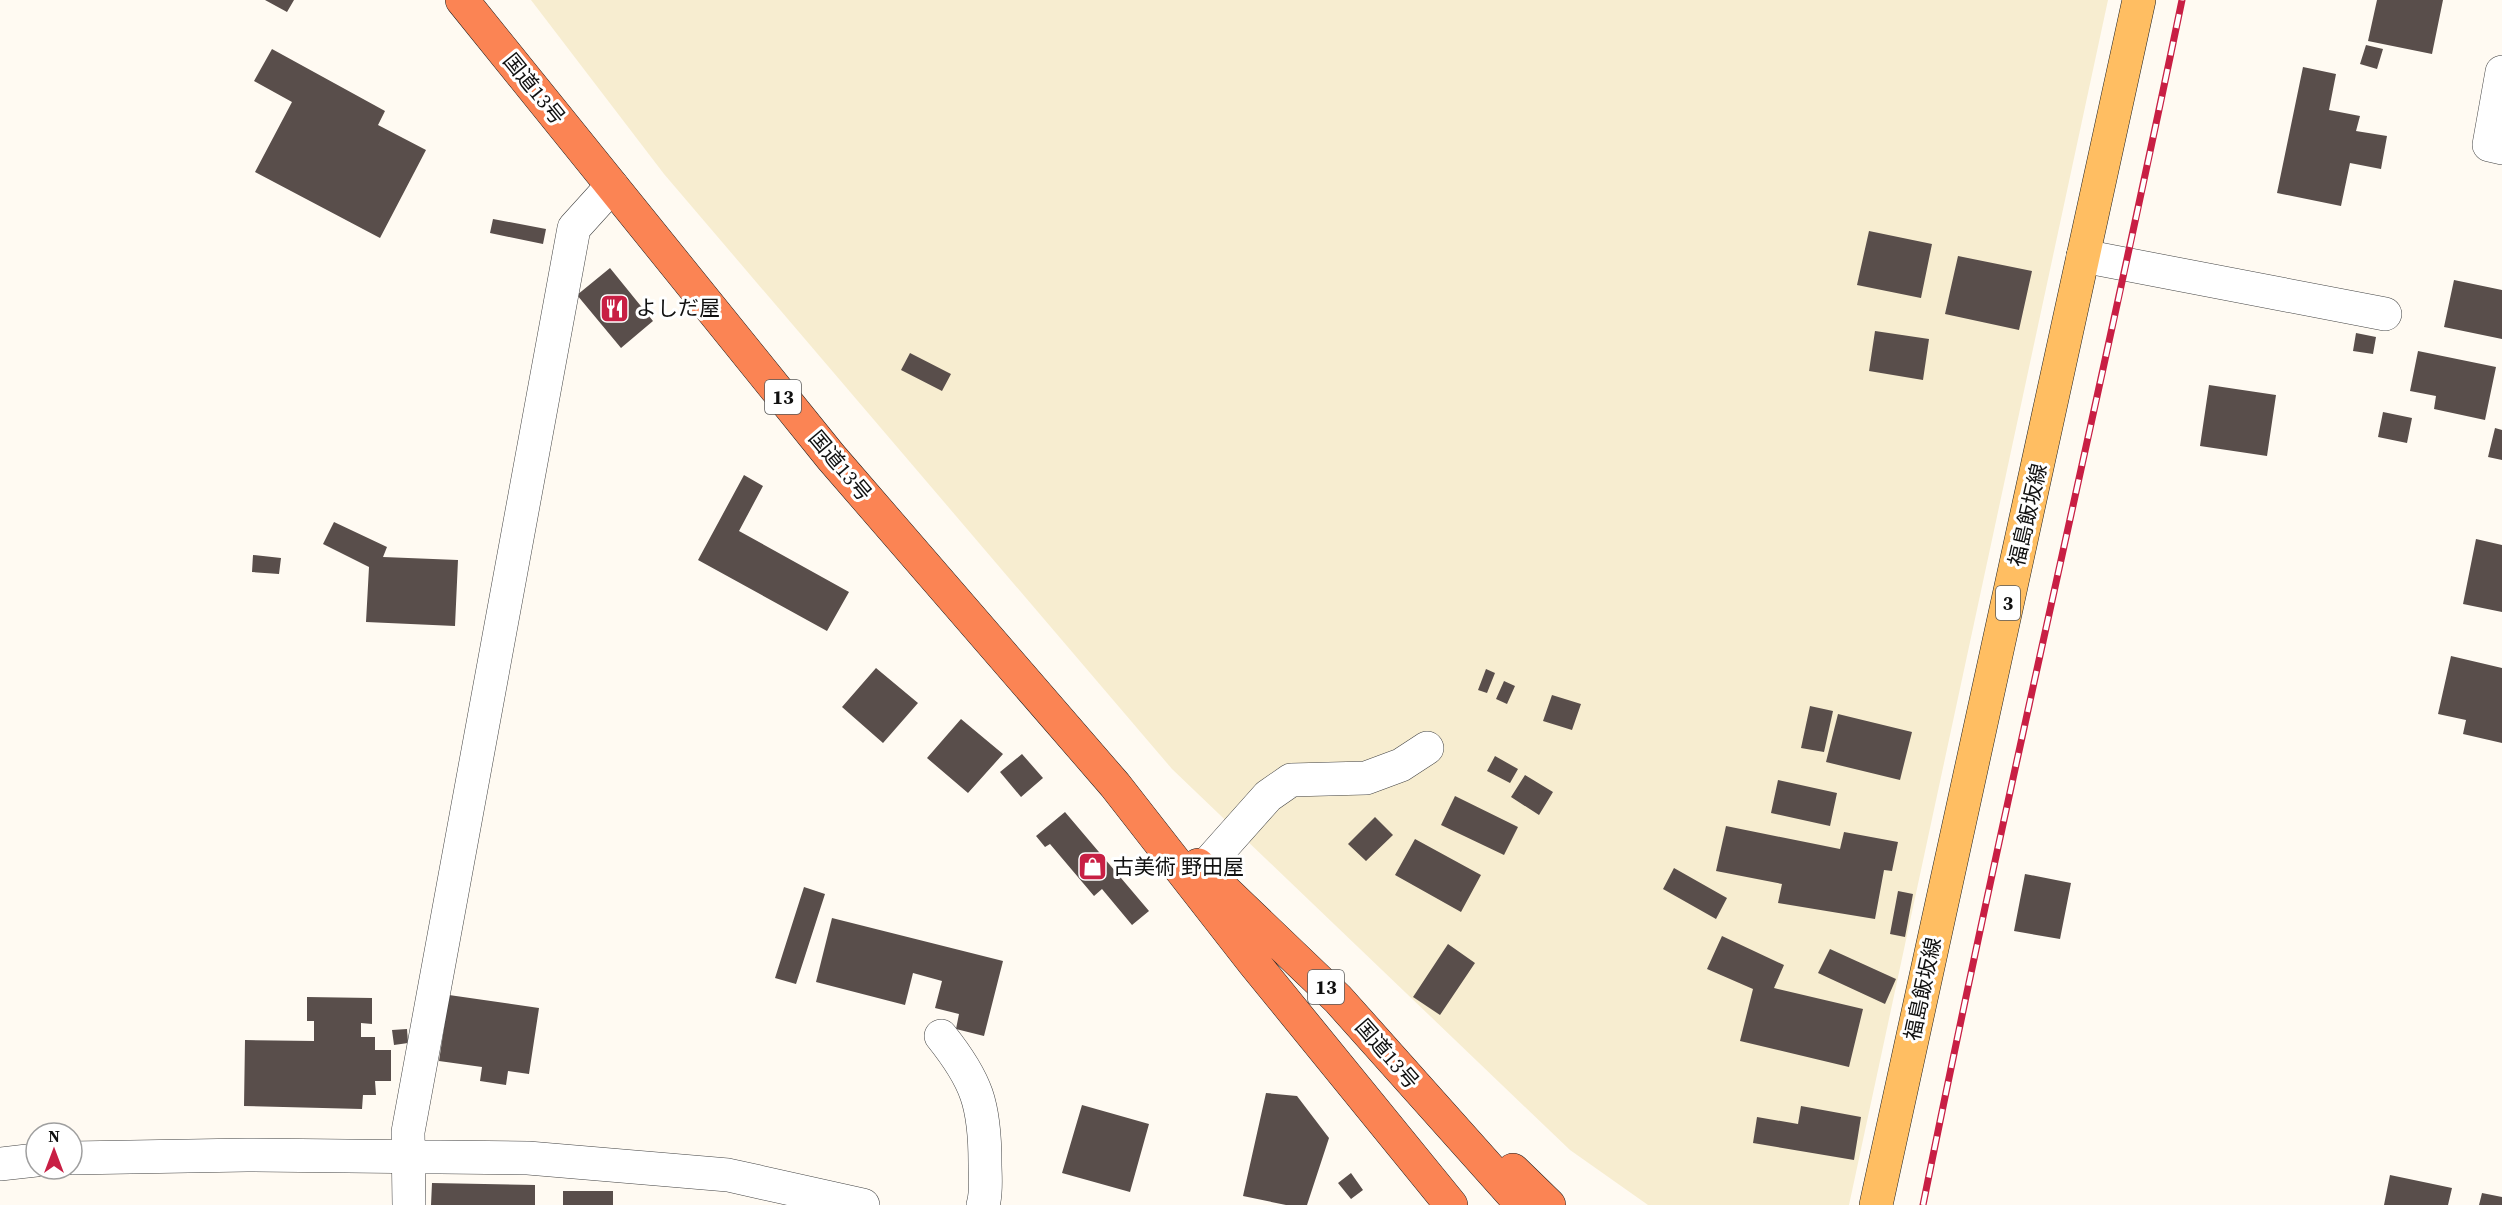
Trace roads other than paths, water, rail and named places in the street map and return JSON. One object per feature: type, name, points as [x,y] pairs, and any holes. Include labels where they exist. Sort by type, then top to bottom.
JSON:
[{"type":"highway","name":"国道13号","points":[[462,0],[831,457],[1115,785],[1254,963],[1451,1205]]},
{"type":"highway","name":"国道13号","points":[[1115,785],[1338,999],[1522,1205]]},
{"type":"highway","points":[[1338,999],[1549,1205]]},
{"type":"main road","name":"福島飯坂線","points":[[1876,1205],[2139,0]]},
{"type":"street","points":[[2502,72],[2489,145],[2502,148]]},
{"type":"street","points":[[409,1205],[406,1156],[408,1132],[574,228],[612,186]]},
{"type":"street","points":[[2083,256],[2385,314]]},
{"type":"street","points":[[1203,869],[1268,796],[1291,780],[1366,778],[1401,765],[1427,748]]},
{"type":"street","points":[[941,1036],[964,1065],[980,1101],[985,1161],[983,1205]]},
{"type":"street","points":[[84,1158],[406,1156],[528,1158],[728,1175],[862,1205]]},
{"type":"street","points":[[0,1164],[24,1161]]},
{"type":"railway","points":[[1923,1205],[1986,903],[2182,0]]},
{"type":"place","name":"よしだ屋","points":[[615,308]]},
{"type":"place","name":"古美術 野田屋","points":[[1092,867]]}]
